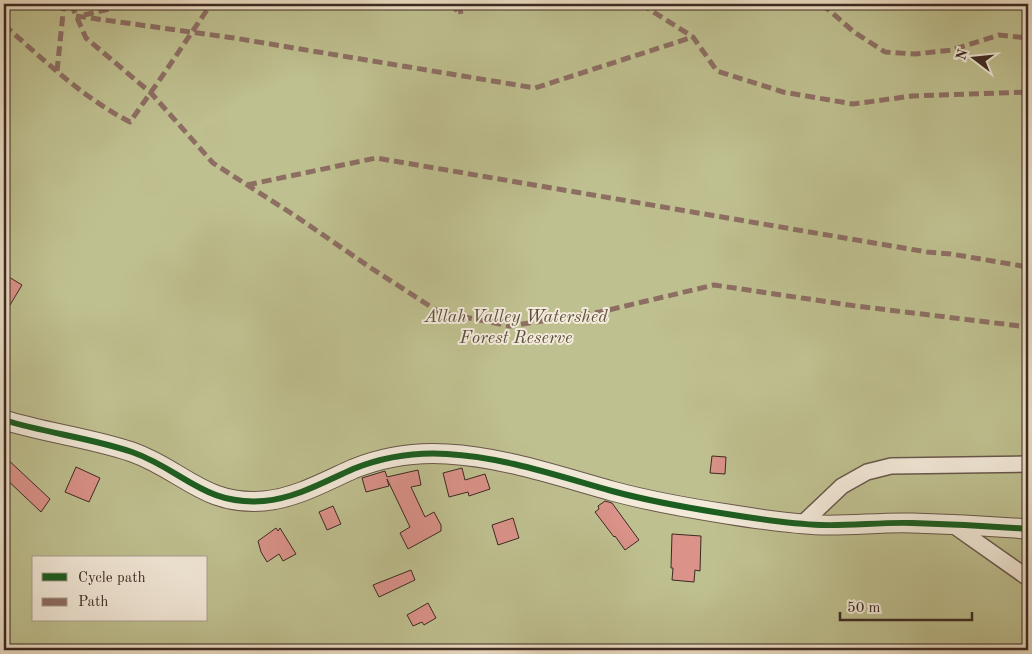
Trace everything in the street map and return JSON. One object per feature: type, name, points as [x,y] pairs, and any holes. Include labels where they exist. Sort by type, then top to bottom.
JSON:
[{"type":"street","points":[[4,420],[134,453],[150,459],[203,491],[240,502],[267,500],[296,494],[355,468],[381,460],[412,453],[448,454],[521,466],[659,502],[726,514],[802,524],[910,523],[1028,529]]},
{"type":"street","points":[[802,524],[842,486],[866,472],[891,466],[1028,464]]},
{"type":"street","points":[[953,525],[1028,578]]},
{"type":"green space","name":"Allah Valley Watershed Forest Reserve","points":[[4,4],[1028,4],[1028,650],[4,650]]},
{"type":"building","points":[[4,274],[22,285],[4,315]]},
{"type":"building","points":[[4,456],[50,499],[41,512],[4,477]]},
{"type":"building","points":[[712,456],[726,457],[725,474],[710,473]]},
{"type":"building","points":[[76,467],[100,478],[89,502],[65,492]]},
{"type":"building","points":[[462,468],[465,480],[485,474],[490,489],[469,496],[468,492],[449,497],[443,473]]},
{"type":"building","points":[[418,470],[421,485],[411,487],[425,517],[434,512],[441,525],[441,531],[408,549],[400,533],[410,527],[387,479],[389,486],[366,492],[362,478],[385,471],[387,477]]},
{"type":"building","points":[[605,501],[612,503],[639,540],[625,550],[595,512],[599,509],[598,506]]},
{"type":"building","points":[[333,506],[341,524],[327,530],[319,512]]},
{"type":"building","points":[[513,518],[519,538],[498,545],[492,525]]},
{"type":"building","points":[[276,528],[278,531],[280,528],[296,554],[283,561],[279,554],[267,562],[261,552],[258,541]]},
{"type":"building","points":[[672,534],[701,536],[700,571],[695,570],[694,582],[672,580]]},
{"type":"building","points":[[411,570],[415,580],[379,597],[373,585]]},
{"type":"building","points":[[428,603],[436,618],[424,625],[422,622],[413,626],[407,615]]},
{"type":"marked path","points":[[57,71],[64,4]]},
{"type":"marked path","points":[[71,4],[86,38],[151,93],[213,163],[439,312],[510,326],[600,312],[714,285],[856,306],[1028,327]]},
{"type":"marked path","points":[[84,15],[125,4]]},
{"type":"marked path","points":[[4,25],[80,90],[130,122],[211,4]]},
{"type":"marked path","points":[[450,4],[461,14],[459,4]]},
{"type":"marked path","points":[[641,4],[693,37],[717,71],[783,92],[853,104],[912,96],[1028,92]]},
{"type":"marked path","points":[[822,4],[854,32],[885,52],[915,54],[952,50],[999,35],[1028,38]]},
{"type":"marked path","points":[[76,16],[234,38],[535,88],[693,37]]},
{"type":"marked path","points":[[247,185],[376,158],[927,252],[951,254],[1028,267]]},
{"type":"cycle path","points":[[4,420],[132,452],[150,459],[209,492],[225,498],[243,501],[264,501],[287,497],[310,489],[353,469],[387,458],[423,454],[447,454],[510,463],[654,501],[774,521],[821,525],[912,523],[1028,529]]}]
